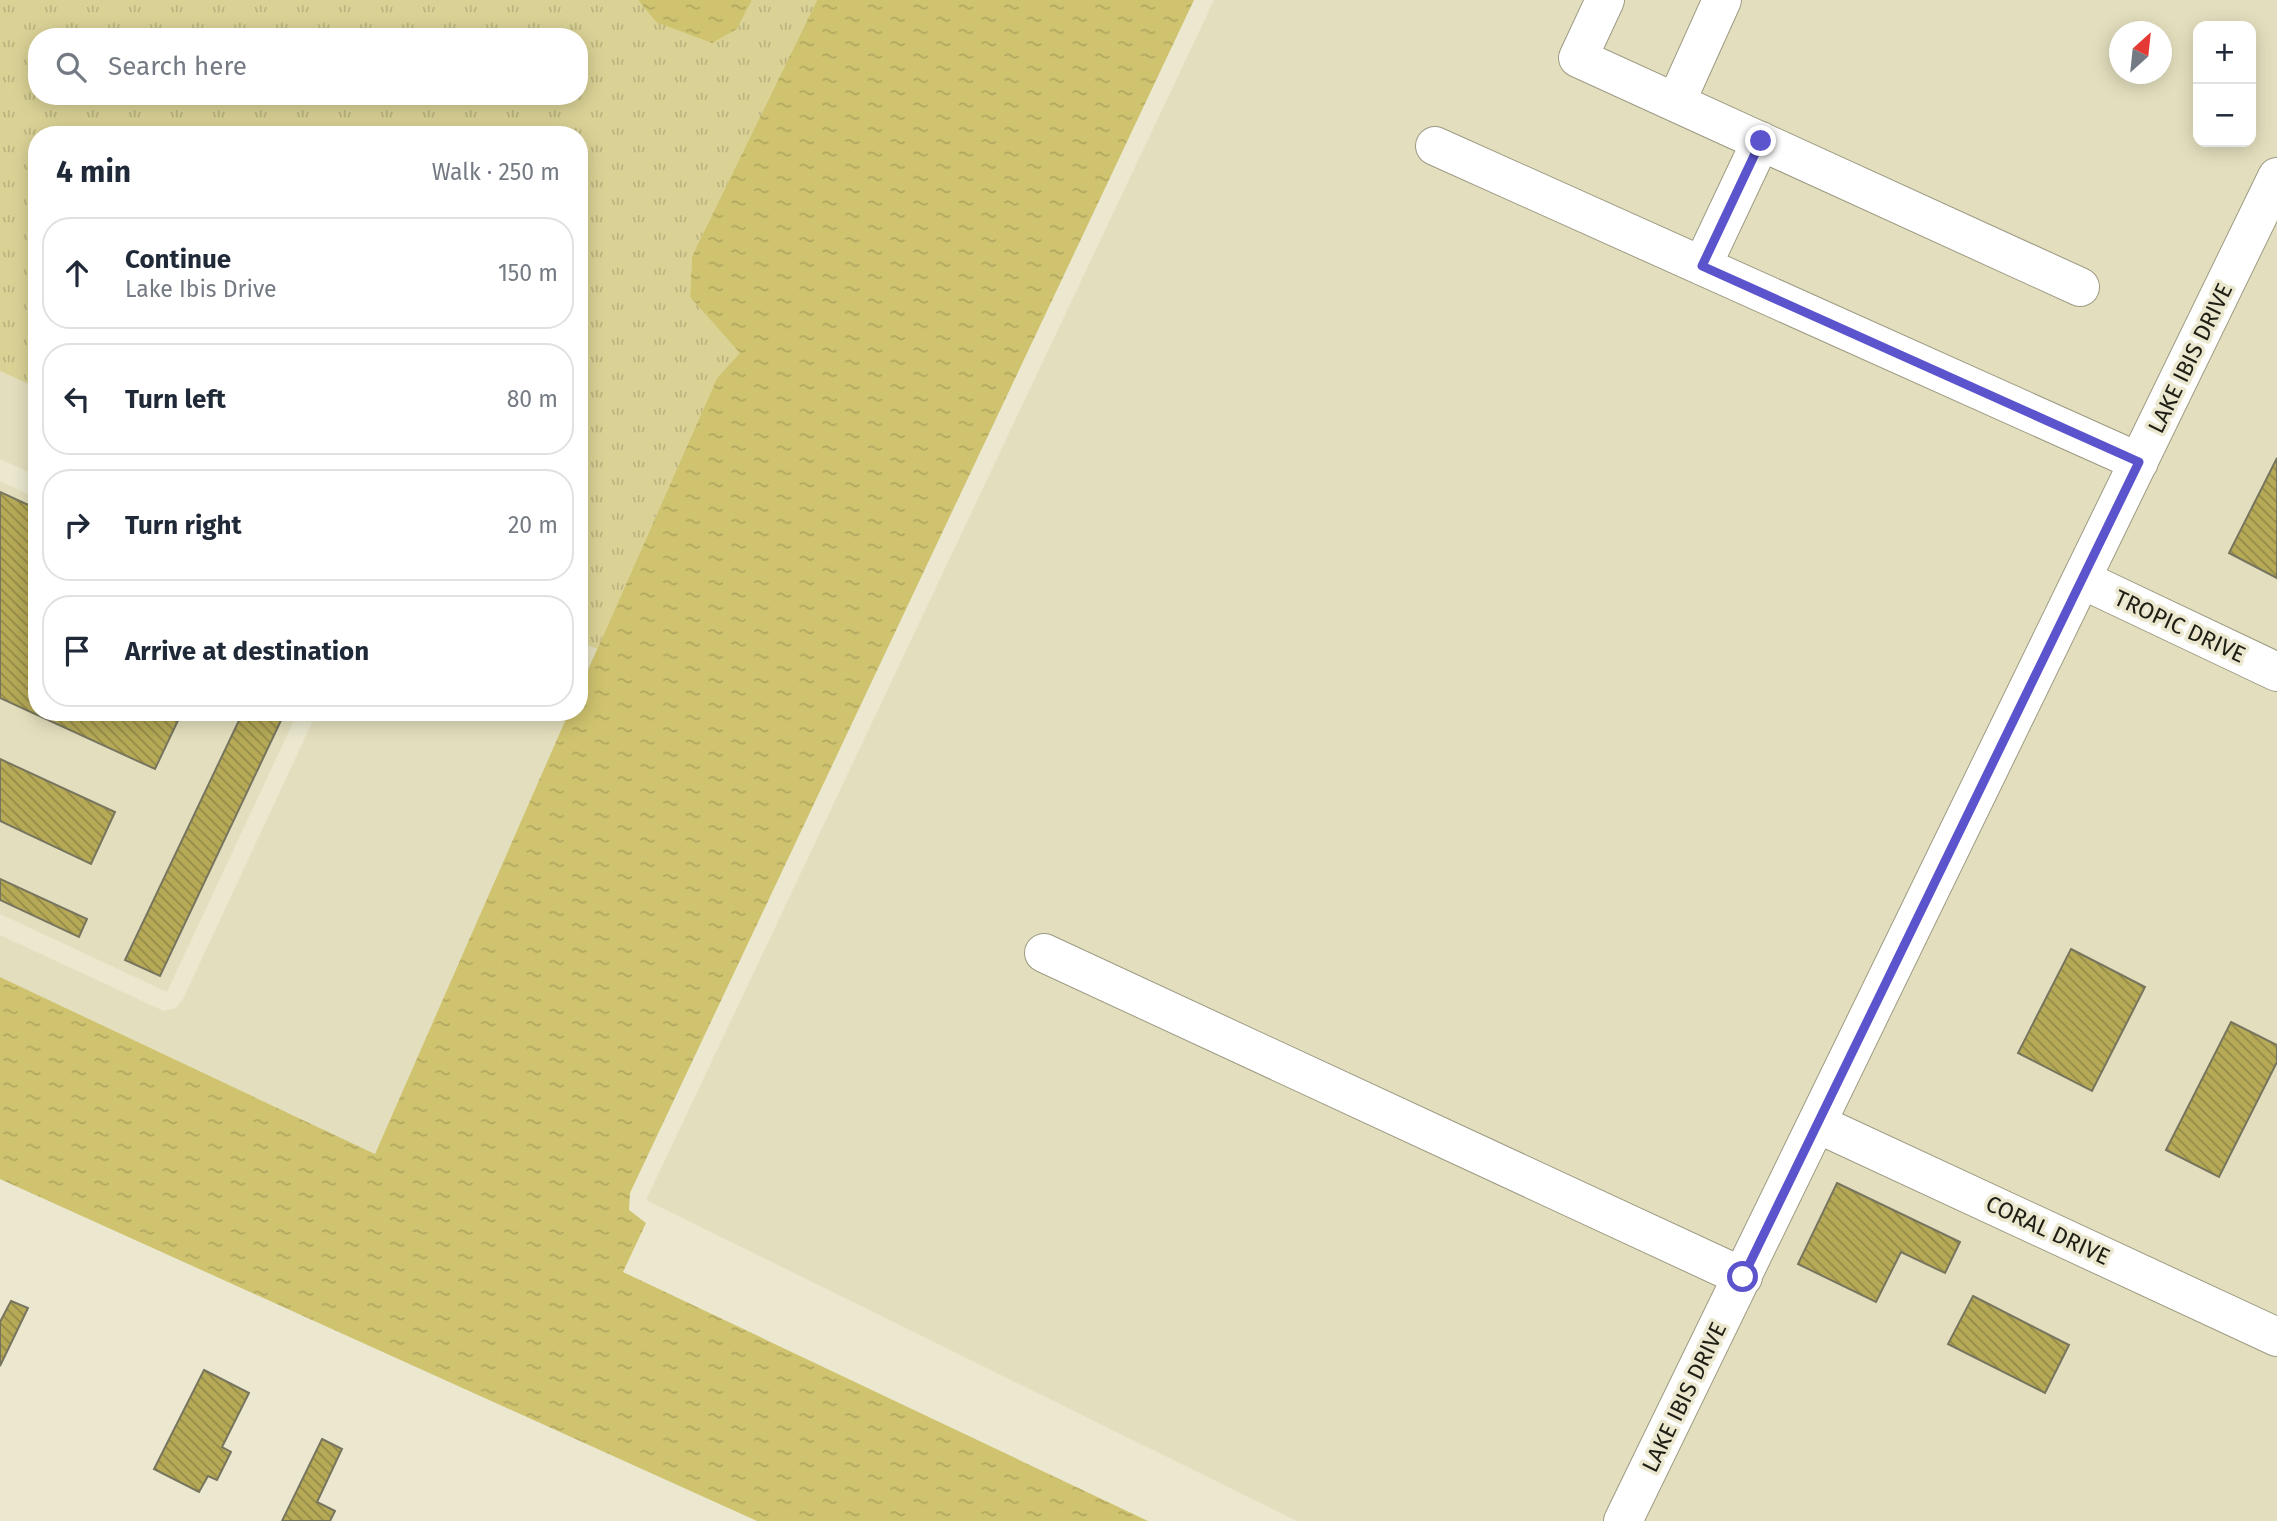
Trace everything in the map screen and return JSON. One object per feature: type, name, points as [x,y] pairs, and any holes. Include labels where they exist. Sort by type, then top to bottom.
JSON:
[{"type":"street","points":[[1605,0],[1578,58],[2080,287]]},
{"type":"street","points":[[1676,102],[1722,0]]},
{"type":"street","points":[[1702,266],[1761,141]]},
{"type":"street","points":[[1435,146],[2139,462]]},
{"type":"street","name":"LAKE IBIS DRIVE","points":[[1623,1521],[2277,177]]},
{"type":"street","name":"TROPIC DRIVE","points":[[2083,580],[2277,671]]},
{"type":"street","points":[[1044,953],[1743,1277]]},
{"type":"street","name":"CORAL DRIVE","points":[[1818,1124],[2277,1336]]},
{"type":"shaded area","points":[[1214,0],[2277,0],[2277,1521],[1297,1521],[646,1200]]},
{"type":"shaded area","points":[[0,371],[28,384],[28,472],[0,459]]},
{"type":"shaded area","points":[[0,481],[28,494],[28,721],[294,721],[167,992],[0,914]]},
{"type":"shaded area","points":[[588,645],[597,649],[588,670]]},
{"type":"shaded area","points":[[313,721],[565,721],[375,1154],[0,977],[0,935],[164,1011],[176,1008],[183,999]]},
{"type":"green space","points":[[0,0],[638,0],[656,22],[737,29],[752,0],[817,0],[692,256],[690,297],[741,353],[717,378],[597,649],[588,645],[588,126],[28,126],[28,384],[0,371]]},
{"type":"water","points":[[638,0],[752,0],[737,29],[712,43],[656,22]]},
{"type":"water","points":[[817,0],[1194,0],[630,1193],[629,1210],[646,1223],[623,1272],[1148,1521],[757,1521],[0,1179],[0,977],[375,1154],[565,721],[588,721],[588,670],[717,378],[740,353],[690,297],[692,256]]},
{"type":"building","points":[[2277,458],[2277,578],[2229,553]]},
{"type":"building","points":[[0,492],[28,505],[28,711],[0,698]]},
{"type":"building","points":[[50,721],[178,721],[155,769]]},
{"type":"building","points":[[239,721],[281,721],[160,976],[125,960]]},
{"type":"building","points":[[0,759],[115,812],[91,864],[0,821]]},
{"type":"building","points":[[0,879],[87,919],[79,937],[0,900]]},
{"type":"building","points":[[2071,949],[2145,987],[2092,1091],[2018,1053]]},
{"type":"building","points":[[2231,1022],[2277,1045],[2277,1062],[2219,1177],[2166,1150]]},
{"type":"building","points":[[1837,1183],[1960,1242],[1945,1273],[1901,1252],[1876,1302],[1798,1264]]},
{"type":"building","points":[[1973,1296],[2069,1345],[2045,1393],[1948,1344]]},
{"type":"building","points":[[11,1301],[28,1308],[0,1366],[0,1322]]},
{"type":"building","points":[[204,1370],[249,1393],[222,1447],[231,1452],[217,1480],[208,1476],[199,1492],[154,1469]]},
{"type":"building","points":[[322,1439],[342,1449],[317,1502],[335,1511],[330,1521],[282,1521]]},
{"type":"route","points":[[1743,1277],[2139,462],[1702,266],[1761,141]]}]
